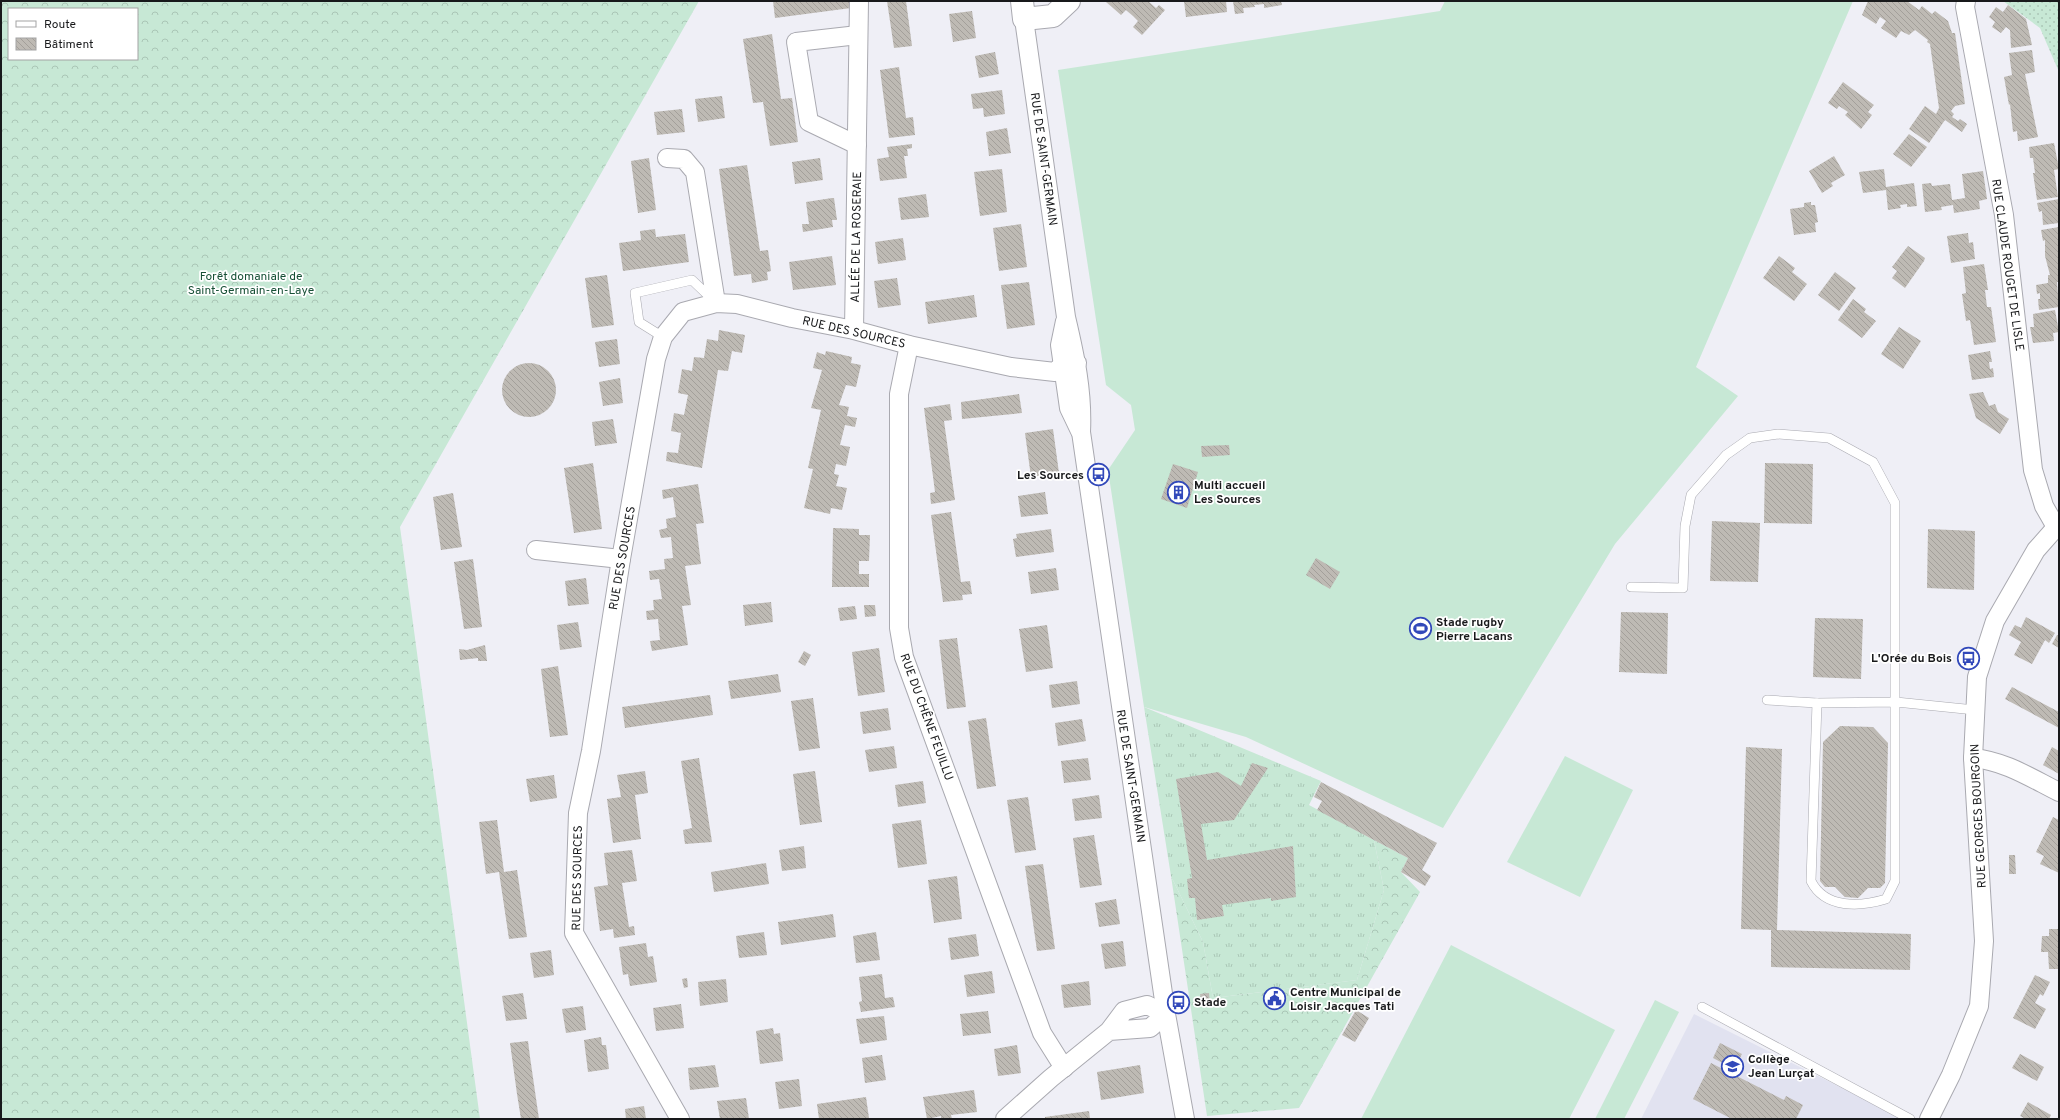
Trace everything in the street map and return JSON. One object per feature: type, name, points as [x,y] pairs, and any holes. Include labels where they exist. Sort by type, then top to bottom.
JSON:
[{"type":"street","name":"ALLÉE DE LA ROSERAIE","points":[[854,330],[859,1]]},
{"type":"street","points":[[1023,10],[1053,16],[1069,1]]},
{"type":"street","name":"RUE CLAUDE ROUGET DE LISLE","points":[[1966,1],[1965,6],[2004,215],[2034,470],[2044,506],[2057,525]]},
{"type":"street","name":"RUE DE SAINT-GERMAIN","points":[[1023,10],[1066,317],[1060,345],[1070,363],[1082,407],[1081,432],[1166,1014],[1185,1119]]},
{"type":"street","points":[[857,144],[809,122],[796,42],[858,34]]},
{"type":"street","points":[[667,158],[684,159],[695,172],[716,303]]},
{"type":"street","name":"RUE DES SOURCES","points":[[680,1119],[574,932],[578,813],[591,751],[621,559],[656,359],[663,337],[683,312],[716,303],[738,304],[792,318],[854,330],[910,345],[1011,367],[1056,372],[1070,363]]},
{"type":"street","name":"RUE DU CHÊNE FEUILLU","points":[[910,345],[899,394],[899,628],[904,657],[1042,1033],[1064,1068]]},
{"type":"street","name":"RUE GEORGES BOURGOIN","points":[[1929,1119],[1951,1075],[1979,1006],[1984,941],[1973,758],[1974,710],[1978,677],[1995,621],[2036,550],[2057,525]]},
{"type":"street","points":[[536,550],[621,559]]},
{"type":"street","points":[[1973,758],[1989,760],[2004,765],[2059,792]]},
{"type":"street","points":[[1005,1119],[1110,1031],[1150,1028],[1166,1014]]},
{"type":"lane","points":[[663,337],[639,322],[636,293],[692,280],[716,303]]},
{"type":"lane","points":[[1631,587],[1683,588],[1685,526],[1691,495],[1726,455],[1750,438],[1778,434],[1829,438],[1873,462],[1895,503],[1895,881],[1886,899],[1868,904],[1834,903],[1815,890],[1811,882],[1817,703]]},
{"type":"lane","points":[[1767,700],[1817,703],[1896,702],[1974,710]]},
{"type":"lane","points":[[1702,1007],[1910,1119]]},
{"type":"shaded area","name":"Collège Jean Lurçat","points":[[1694,1014],[1900,1117],[1899,1119],[1641,1119]]},
{"type":"green space","name":"Forêt domaniale de Saint-Germain-en-Laye","points":[[1,1],[699,1],[400,527],[480,1119],[1,1119]]},
{"type":"green space","points":[[1445,1],[1853,1],[1696,367],[1738,396],[1615,544],[1443,828],[1246,737],[1144,707],[1108,470],[1135,430],[1131,405],[1106,385],[1058,70],[1440,11]]},
{"type":"green space","points":[[2003,1],[2059,1],[2059,72],[2040,28]]},
{"type":"green space","points":[[1144,707],[1321,781],[1309,805],[1374,840],[1384,890],[1357,980],[1213,998],[1203,942],[1171,876]]},
{"type":"green space","points":[[1565,756],[1633,790],[1580,897],[1507,862]]},
{"type":"green space","points":[[1374,840],[1408,858],[1401,872],[1420,892],[1299,1108],[1207,1116],[1171,876],[1203,942],[1213,998],[1357,980],[1384,890]]},
{"type":"green space","points":[[1451,945],[1615,1030],[1569,1119],[1361,1119]]},
{"type":"green space","points":[[1655,1000],[1679,1012],[1624,1119],[1595,1119]]},
{"type":"building","points":[[773,1],[851,1],[851,8],[775,18]]},
{"type":"building","points":[[887,1],[906,1],[912,46],[894,48]]},
{"type":"building","points":[[1105,1],[1148,1],[1156,8],[1159,5],[1165,10],[1142,35],[1133,27],[1138,21],[1133,16],[1126,10],[1121,15]]},
{"type":"building","points":[[1184,1],[1226,1],[1227,12],[1186,17]]},
{"type":"building","points":[[1233,1],[1281,1],[1282,5],[1264,8],[1264,4],[1254,5],[1255,7],[1243,8],[1244,13],[1235,14]]},
{"type":"building","points":[[1868,1],[1907,1],[1919,10],[1922,6],[1932,14],[1935,11],[1948,21],[1952,33],[1955,33],[1965,104],[1955,106],[1951,111],[1954,114],[1952,117],[1958,121],[1960,119],[1967,124],[1962,132],[1945,120],[1929,143],[1909,129],[1925,106],[1936,114],[1939,108],[1930,44],[1927,42],[1928,40],[1915,30],[1909,35],[1901,31],[1896,38],[1881,28],[1886,21],[1880,17],[1876,24],[1862,15]]},
{"type":"building","points":[[2008,5],[2026,19],[2032,45],[2011,48],[2010,30],[2006,27],[2001,33],[1992,27],[1995,22],[1989,17],[1996,7],[2003,12]]},
{"type":"building","points":[[972,11],[976,38],[953,42],[949,14]]},
{"type":"building","points":[[772,34],[781,99],[792,98],[798,142],[770,146],[763,102],[753,103],[743,39]]},
{"type":"building","points":[[2032,50],[2035,72],[2025,74],[2038,137],[2018,141],[2017,131],[2013,132],[2010,104],[2009,105],[2004,77],[2012,75],[2009,53]]},
{"type":"building","points":[[995,52],[999,74],[979,78],[975,56]]},
{"type":"building","points":[[899,67],[906,118],[913,117],[915,135],[889,138],[880,70]]},
{"type":"building","points":[[1843,82],[1874,105],[1868,112],[1872,115],[1861,129],[1845,115],[1848,112],[1839,106],[1837,109],[1828,103]]},
{"type":"building","points":[[1002,90],[1005,114],[984,117],[983,108],[973,109],[971,94]]},
{"type":"building","points":[[722,96],[725,118],[698,122],[695,99]]},
{"type":"building","points":[[682,109],[685,132],[657,135],[654,112]]},
{"type":"building","points":[[1007,128],[1011,153],[989,156],[986,132]]},
{"type":"building","points":[[1909,134],[1927,147],[1911,167],[1893,154]]},
{"type":"building","points":[[2054,143],[2059,169],[2054,170],[2058,197],[2037,200],[2033,173],[2035,173],[2033,158],[2030,158],[2029,147]]},
{"type":"building","points":[[912,144],[912,148],[907,149],[908,156],[904,156],[907,178],[880,181],[877,159],[889,157],[887,147]]},
{"type":"building","points":[[1834,156],[1845,175],[1831,183],[1833,186],[1822,193],[1809,171]]},
{"type":"building","points":[[649,158],[656,210],[638,213],[631,161]]},
{"type":"building","points":[[820,158],[823,180],[795,184],[792,162]]},
{"type":"building","points":[[747,165],[760,251],[768,250],[771,271],[767,272],[768,280],[752,283],[751,274],[734,276],[719,169]]},
{"type":"building","points":[[1002,169],[1007,212],[980,216],[974,172]]},
{"type":"building","points":[[1884,169],[1886,187],[1914,183],[1917,206],[1907,207],[1907,204],[1900,205],[1901,208],[1888,210],[1886,190],[1863,193],[1859,172]]},
{"type":"building","points":[[1983,171],[1987,199],[1979,201],[1980,209],[1954,213],[1953,205],[1941,207],[1942,210],[1925,212],[1922,184],[1931,183],[1932,186],[1950,184],[1952,200],[1965,198],[1962,174]]},
{"type":"building","points":[[926,194],[929,217],[901,220],[898,198]]},
{"type":"building","points":[[834,198],[837,220],[832,220],[833,227],[803,232],[802,224],[809,224],[806,202]]},
{"type":"building","points":[[2059,199],[2059,223],[2043,225],[2042,211],[2039,212],[2037,203]]},
{"type":"building","points":[[1811,202],[1811,205],[1815,205],[1818,222],[1815,223],[1816,232],[1794,235],[1790,209],[1804,207],[1804,203]]},
{"type":"building","points":[[1021,224],[1027,267],[999,271],[993,228]]},
{"type":"building","points":[[2059,227],[2059,282],[2057,282],[2059,307],[2039,310],[2038,299],[2040,299],[2040,293],[2037,294],[2036,285],[2048,283],[2048,275],[2050,275],[2045,256],[2045,240],[2043,241],[2041,230]]},
{"type":"building","points":[[655,229],[656,237],[685,234],[689,262],[623,271],[619,243],[641,240],[640,231]]},
{"type":"building","points":[[1968,233],[1969,243],[1973,242],[1975,259],[1951,263],[1947,236]]},
{"type":"building","points":[[903,238],[906,260],[878,264],[875,242]]},
{"type":"building","points":[[1908,246],[1925,258],[1905,288],[1892,278],[1897,271],[1892,267]]},
{"type":"building","points":[[832,256],[836,285],[793,290],[789,262]]},
{"type":"building","points":[[1779,256],[1795,268],[1792,272],[1807,284],[1794,301],[1763,278]]},
{"type":"building","points":[[1984,264],[1988,290],[1985,290],[1987,307],[1991,307],[1996,342],[1974,345],[1970,320],[1966,321],[1962,294],[1966,293],[1963,267]]},
{"type":"building","points":[[1835,272],[1856,288],[1839,311],[1818,295]]},
{"type":"building","points":[[607,275],[614,325],[592,328],[585,278]]},
{"type":"building","points":[[897,278],[901,305],[878,308],[874,281]]},
{"type":"building","points":[[1029,282],[1035,325],[1007,329],[1001,285]]},
{"type":"building","points":[[974,295],[977,317],[928,324],[925,302]]},
{"type":"building","points":[[1853,299],[1866,309],[1864,312],[1876,321],[1862,338],[1838,320]]},
{"type":"building","points":[[2055,310],[2059,332],[2053,333],[2054,341],[2033,343],[2030,327],[2034,327],[2033,314]]},
{"type":"building","points":[[1899,327],[1921,341],[1903,369],[1881,354]]},
{"type":"building","points":[[719,330],[745,335],[742,353],[732,351],[728,371],[718,370],[702,468],[666,461],[667,452],[678,453],[681,433],[671,431],[674,413],[684,415],[688,395],[678,393],[682,369],[692,371],[694,357],[704,358],[707,339],[718,341]]},
{"type":"building","points":[[617,339],[620,364],[599,367],[595,342]]},
{"type":"building","points":[[826,351],[852,357],[851,363],[861,365],[856,387],[846,385],[839,405],[849,407],[847,416],[857,418],[855,427],[845,425],[840,445],[850,447],[846,466],[836,464],[834,474],[839,475],[836,486],[847,488],[842,510],[831,508],[830,514],[804,508],[813,469],[808,468],[821,410],[811,408],[822,370],[813,368],[817,352],[825,355]]},
{"type":"building","points":[[1990,351],[1992,362],[1989,362],[1990,369],[1993,368],[1994,377],[1972,380],[1968,355]]},
{"type":"building","points":[[524,363],[534,363],[548,371],[554,380],[556,390],[554,400],[548,409],[534,417],[524,417],[514,412],[507,405],[502,395],[502,385],[507,375],[514,368]]},
{"type":"building","points":[[620,378],[623,403],[603,406],[599,382]]},
{"type":"building","points":[[1983,392],[1989,406],[1995,404],[1998,412],[2009,419],[2000,434],[1976,418],[1969,394]]},
{"type":"building","points":[[1019,394],[1022,413],[962,419],[961,402]]},
{"type":"building","points":[[950,404],[952,420],[944,421],[955,500],[931,504],[930,493],[935,492],[924,408]]},
{"type":"building","points":[[613,419],[617,443],[595,446],[592,422]]},
{"type":"building","points":[[1053,429],[1059,473],[1031,477],[1025,433]]},
{"type":"building","points":[[1229,445],[1230,455],[1202,457],[1201,446]]},
{"type":"building","points":[[593,463],[602,529],[574,533],[564,468]]},
{"type":"building","points":[[1765,463],[1813,464],[1812,524],[1764,523]]},
{"type":"building","name":"Multi accueil Les Sources","points":[[1173,464],[1198,472],[1187,508],[1161,499]]},
{"type":"building","points":[[698,484],[704,523],[696,524],[701,564],[685,566],[691,605],[682,606],[688,645],[652,651],[650,641],[660,640],[658,619],[647,620],[646,611],[654,610],[653,600],[662,599],[659,579],[650,580],[649,571],[665,569],[664,559],[673,558],[671,537],[661,538],[659,530],[667,528],[666,519],[676,517],[673,497],[663,499],[662,490]]},
{"type":"building","points":[[1045,492],[1048,514],[1021,517],[1018,496]]},
{"type":"building","points":[[453,493],[462,547],[441,550],[433,497]]},
{"type":"building","points":[[951,512],[961,582],[970,581],[972,594],[962,595],[963,600],[943,602],[931,515]]},
{"type":"building","points":[[1712,521],[1760,523],[1758,582],[1710,581]]},
{"type":"building","points":[[833,528],[859,529],[859,535],[870,535],[869,561],[859,561],[859,574],[869,574],[869,587],[832,587]]},
{"type":"building","points":[[1051,529],[1054,552],[1016,557],[1013,539],[1017,538],[1016,534]]},
{"type":"building","points":[[1928,529],[1975,531],[1974,590],[1927,588]]},
{"type":"building","points":[[1316,558],[1340,572],[1330,589],[1306,575]]},
{"type":"building","points":[[473,559],[482,627],[464,629],[454,562]]},
{"type":"building","points":[[1056,568],[1059,590],[1031,594],[1028,572]]},
{"type":"building","points":[[586,578],[589,604],[568,606],[565,581]]},
{"type":"building","points":[[771,602],[773,622],[745,626],[743,605]]},
{"type":"building","points":[[864,605],[875,605],[876,616],[865,617]]},
{"type":"building","points":[[855,606],[857,619],[840,621],[838,608]]},
{"type":"building","points":[[1621,612],[1668,613],[1667,674],[1619,672]]},
{"type":"building","points":[[2026,617],[2055,633],[2049,643],[2045,640],[2032,664],[2014,655],[2021,642],[2009,635],[2015,625],[2021,628]]},
{"type":"building","points":[[1815,618],[1863,619],[1861,679],[1813,677]]},
{"type":"building","points":[[578,622],[582,647],[560,650],[557,625]]},
{"type":"building","points":[[1047,625],[1053,668],[1026,672],[1019,629]]},
{"type":"building","points":[[2057,635],[2059,636],[2059,648],[2052,644]]},
{"type":"building","points":[[957,638],[966,707],[947,709],[939,640]]},
{"type":"building","points":[[485,645],[487,661],[478,661],[478,658],[460,660],[459,649],[467,650]]},
{"type":"building","points":[[879,648],[885,692],[858,696],[852,652]]},
{"type":"building","points":[[804,651],[811,655],[805,666],[798,662]]},
{"type":"building","points":[[558,666],[568,735],[550,737],[541,669]]},
{"type":"building","points":[[778,674],[781,692],[731,699],[728,681]]},
{"type":"building","points":[[1077,681],[1080,704],[1052,708],[1049,685]]},
{"type":"building","points":[[2012,687],[2059,712],[2059,728],[2005,699]]},
{"type":"building","points":[[710,695],[713,715],[625,728],[622,707]]},
{"type":"building","points":[[813,698],[820,748],[799,751],[791,701]]},
{"type":"building","points":[[888,708],[891,730],[863,734],[860,712]]},
{"type":"building","points":[[986,718],[996,786],[977,789],[968,721]]},
{"type":"building","points":[[1082,719],[1086,741],[1058,746],[1055,723]]},
{"type":"building","points":[[1840,726],[1873,727],[1888,743],[1885,883],[1880,888],[1868,888],[1858,898],[1845,897],[1835,887],[1825,887],[1820,881],[1823,742]]},
{"type":"building","points":[[894,746],[897,768],[869,772],[865,750]]},
{"type":"building","points":[[1746,747],[1782,749],[1777,930],[1911,934],[1910,970],[1771,967],[1771,930],[1741,929]]},
{"type":"building","points":[[2052,747],[2059,751],[2059,774],[2043,765]]},
{"type":"building","points":[[699,758],[712,842],[685,844],[683,830],[692,828],[681,761]]},
{"type":"building","points":[[1088,758],[1091,780],[1064,783],[1061,761]]},
{"type":"building","points":[[1252,763],[1268,768],[1234,820],[1201,824],[1207,860],[1293,846],[1296,897],[1271,901],[1271,898],[1222,905],[1224,916],[1197,920],[1195,898],[1189,898],[1187,879],[1192,878],[1176,779],[1218,772],[1241,786]]},
{"type":"building","points":[[645,771],[648,793],[635,795],[641,839],[613,843],[607,799],[621,797],[617,775]]},
{"type":"building","points":[[815,771],[822,822],[800,825],[793,774]]},
{"type":"building","points":[[554,775],[557,798],[530,802],[526,779]]},
{"type":"building","points":[[923,781],[926,803],[898,807],[895,785]]},
{"type":"building","points":[[1321,782],[1437,843],[1422,870],[1431,876],[1425,886],[1401,872],[1408,858],[1317,810],[1322,801],[1314,797]]},
{"type":"building","points":[[1099,795],[1102,818],[1075,821],[1072,799]]},
{"type":"building","points":[[1028,797],[1036,850],[1015,853],[1007,800]]},
{"type":"building","points":[[2053,817],[2059,820],[2059,873],[2040,864],[2044,856],[2036,852]]},
{"type":"building","points":[[497,820],[504,872],[517,870],[527,937],[509,939],[499,872],[486,874],[479,822]]},
{"type":"building","points":[[921,820],[927,864],[898,868],[892,824]]},
{"type":"building","points":[[1094,835],[1102,885],[1080,888],[1073,838]]},
{"type":"building","points":[[804,846],[806,868],[782,871],[779,850]]},
{"type":"building","points":[[632,850],[637,881],[622,883],[629,927],[634,926],[635,935],[614,938],[613,929],[600,931],[594,887],[608,885],[604,853]]},
{"type":"building","points":[[2009,855],[2015,855],[2016,874],[2009,874]]},
{"type":"building","points":[[766,863],[769,884],[714,892],[711,872]]},
{"type":"building","points":[[1043,864],[1055,949],[1037,951],[1025,866]]},
{"type":"building","points":[[957,876],[962,919],[934,923],[928,880]]},
{"type":"building","points":[[1116,899],[1120,924],[1099,927],[1095,903]]},
{"type":"building","points":[[833,914],[836,937],[781,945],[778,922]]},
{"type":"building","points":[[2049,929],[2059,929],[2059,969],[2049,969],[2048,952],[2041,952],[2042,936],[2049,936]]},
{"type":"building","points":[[764,932],[767,955],[739,958],[736,936]]},
{"type":"building","points":[[876,932],[880,960],[856,963],[853,936]]},
{"type":"building","points":[[976,934],[979,956],[951,960],[948,938]]},
{"type":"building","points":[[1123,941],[1126,966],[1105,969],[1101,944]]},
{"type":"building","points":[[646,943],[648,957],[653,956],[657,982],[630,986],[628,974],[623,975],[619,947]]},
{"type":"building","points":[[551,950],[554,975],[534,978],[530,953]]},
{"type":"building","points":[[992,971],[995,993],[967,997],[964,975]]},
{"type":"building","points":[[882,974],[885,998],[893,997],[895,1007],[861,1012],[859,1002],[862,1001],[859,977]]},
{"type":"building","points":[[2035,975],[2050,982],[2043,996],[2040,994],[2035,1003],[2046,1009],[2035,1029],[2013,1018]]},
{"type":"building","points":[[687,978],[688,987],[684,988],[682,979]]},
{"type":"building","points":[[726,979],[728,1002],[700,1006],[698,982]]},
{"type":"building","points":[[1089,981],[1091,1005],[1064,1008],[1061,985]]},
{"type":"building","points":[[523,993],[527,1019],[506,1021],[502,996]]},
{"type":"building","points":[[1209,993],[1210,1004],[1202,1006],[1200,994]]},
{"type":"building","points":[[681,1004],[684,1028],[656,1031],[653,1008]]},
{"type":"building","points":[[583,1006],[586,1030],[566,1033],[562,1009]]},
{"type":"building","points":[[1356,1010],[1369,1018],[1355,1042],[1342,1035]]},
{"type":"building","points":[[988,1011],[991,1033],[963,1036],[960,1014]]},
{"type":"building","points":[[884,1016],[887,1040],[860,1044],[856,1019]]},
{"type":"building","points":[[773,1028],[774,1034],[780,1033],[783,1061],[760,1064],[756,1031]]},
{"type":"building","points":[[601,1037],[602,1045],[606,1045],[609,1069],[588,1072],[584,1040]]},
{"type":"building","points":[[528,1041],[539,1119],[521,1119],[517,1094],[510,1043]]},
{"type":"building","points":[[1720,1043],[1742,1054],[1734,1069],[1713,1058]]},
{"type":"building","points":[[1017,1045],[1021,1073],[998,1076],[994,1049]]},
{"type":"building","points":[[2020,1054],[2044,1067],[2037,1081],[2012,1068]]},
{"type":"building","points":[[882,1055],[886,1080],[865,1083],[862,1058]]},
{"type":"building","points":[[1711,1063],[1784,1100],[1786,1096],[1803,1105],[1796,1119],[1732,1119],[1693,1099]]},
{"type":"building","points":[[715,1065],[719,1087],[690,1090],[688,1068]]},
{"type":"building","points":[[1140,1065],[1144,1093],[1101,1100],[1097,1072]]},
{"type":"building","points":[[799,1079],[802,1106],[779,1109],[775,1082]]},
{"type":"building","points":[[974,1090],[977,1112],[951,1115],[952,1119],[941,1119],[941,1116],[927,1119],[923,1097]]},
{"type":"building","points":[[866,1097],[869,1118],[819,1119],[817,1104]]},
{"type":"building","points":[[746,1098],[749,1119],[720,1119],[717,1101]]},
{"type":"building","points":[[2028,1102],[2051,1115],[2049,1119],[2026,1119],[2020,1116]]},
{"type":"building","points":[[644,1106],[646,1119],[626,1119],[625,1109]]},
{"type":"building","points":[[1089,1111],[1090,1119],[1045,1119],[1045,1117]]},
{"type":"place","name":"Les Sources","points":[[1099,475]]},
{"type":"place","name":"Multi accueil Les Sources","points":[[1178,492]]},
{"type":"place","name":"Stade rugby Pierre Lacans","points":[[1420,629]]},
{"type":"place","name":"L'Orée du Bois","points":[[1968,658]]},
{"type":"place","name":"Centre Municipal de Loisir Jacques Tati","points":[[1274,999]]},
{"type":"place","name":"Stade","points":[[1179,1002]]},
{"type":"place","name":"Collège Jean Lurçat","points":[[1733,1066]]}]
